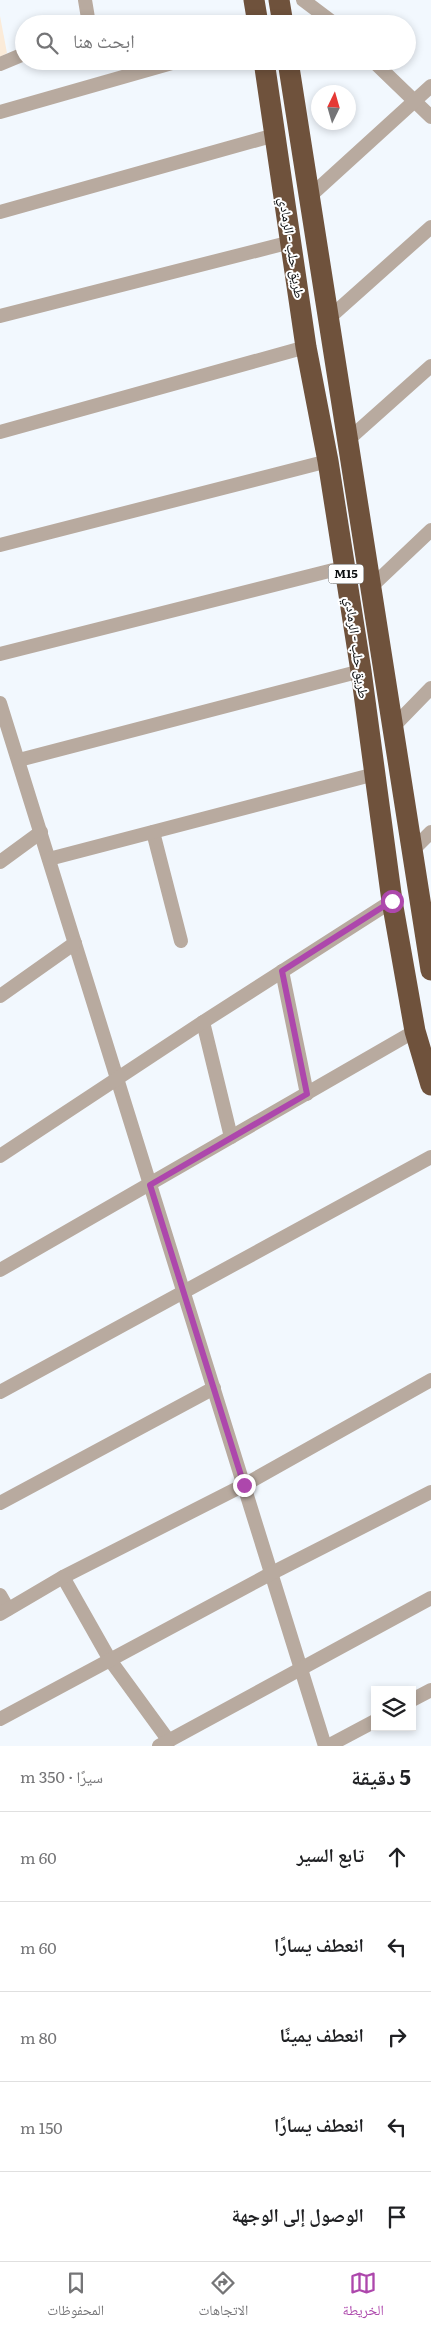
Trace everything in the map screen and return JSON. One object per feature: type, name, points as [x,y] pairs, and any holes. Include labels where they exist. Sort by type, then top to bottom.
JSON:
[{"type":"highway","points":[[254,0],[256,15]]},
{"type":"highway","points":[[279,0],[282,15]]},
{"type":"highway","name":"طريق حلب - الرمادي","points":[[265,70],[306,347],[328,461],[361,671],[392,901],[416,1032],[431,1085]]},
{"type":"highway","name":"طريق حلب - الرمادي","points":[[289,70],[431,970]]},
{"type":"street","points":[[85,0],[88,15]]},
{"type":"street","points":[[303,0],[323,15]]},
{"type":"street","points":[[0,64],[15,58]]},
{"type":"street","points":[[0,112],[148,70]]},
{"type":"street","points":[[383,70],[431,117]]},
{"type":"street","points":[[309,197],[431,86]]},
{"type":"street","points":[[0,212],[275,136]]},
{"type":"street","points":[[329,318],[431,227]]},
{"type":"street","points":[[0,316],[291,242]]},
{"type":"street","points":[[0,432],[306,347]]},
{"type":"street","points":[[348,439],[430,370]]},
{"type":"street","points":[[0,545],[328,461]]},
{"type":"street","points":[[372,586],[431,530]]},
{"type":"street","points":[[0,654],[345,567]]},
{"type":"street","points":[[19,760],[361,671]]},
{"type":"street","points":[[392,728],[431,688]]},
{"type":"street","points":[[0,703],[5,738],[19,760],[301,1669],[327,1746],[371,1723]]},
{"type":"street","points":[[49,859],[375,774]]},
{"type":"street","points":[[0,862],[41,832]]},
{"type":"street","points":[[153,832],[181,940]]},
{"type":"street","points":[[411,852],[431,832]]},
{"type":"street","points":[[0,1156],[203,1022],[392,901]]},
{"type":"street","points":[[0,996],[75,943]]},
{"type":"street","points":[[282,971],[307,1094]]},
{"type":"street","points":[[203,1022],[231,1137]]},
{"type":"street","points":[[0,1270],[416,1032]]},
{"type":"street","points":[[0,1392],[185,1293],[431,1157]]},
{"type":"street","points":[[0,1595],[4,1612],[63,1577],[244,1485],[431,1380]]},
{"type":"street","points":[[0,1503],[214,1388]]},
{"type":"street","points":[[0,1719],[272,1573],[431,1492]]},
{"type":"street","points":[[63,1577],[110,1660],[164,1743],[431,1598]]},
{"type":"street","points":[[416,1698],[431,1690]]},
{"type":"shaded area","points":[[0,16],[7,53],[0,57]]},
{"type":"route","points":[[244,1485],[150,1185],[307,1094],[282,971],[392,901]]}]
